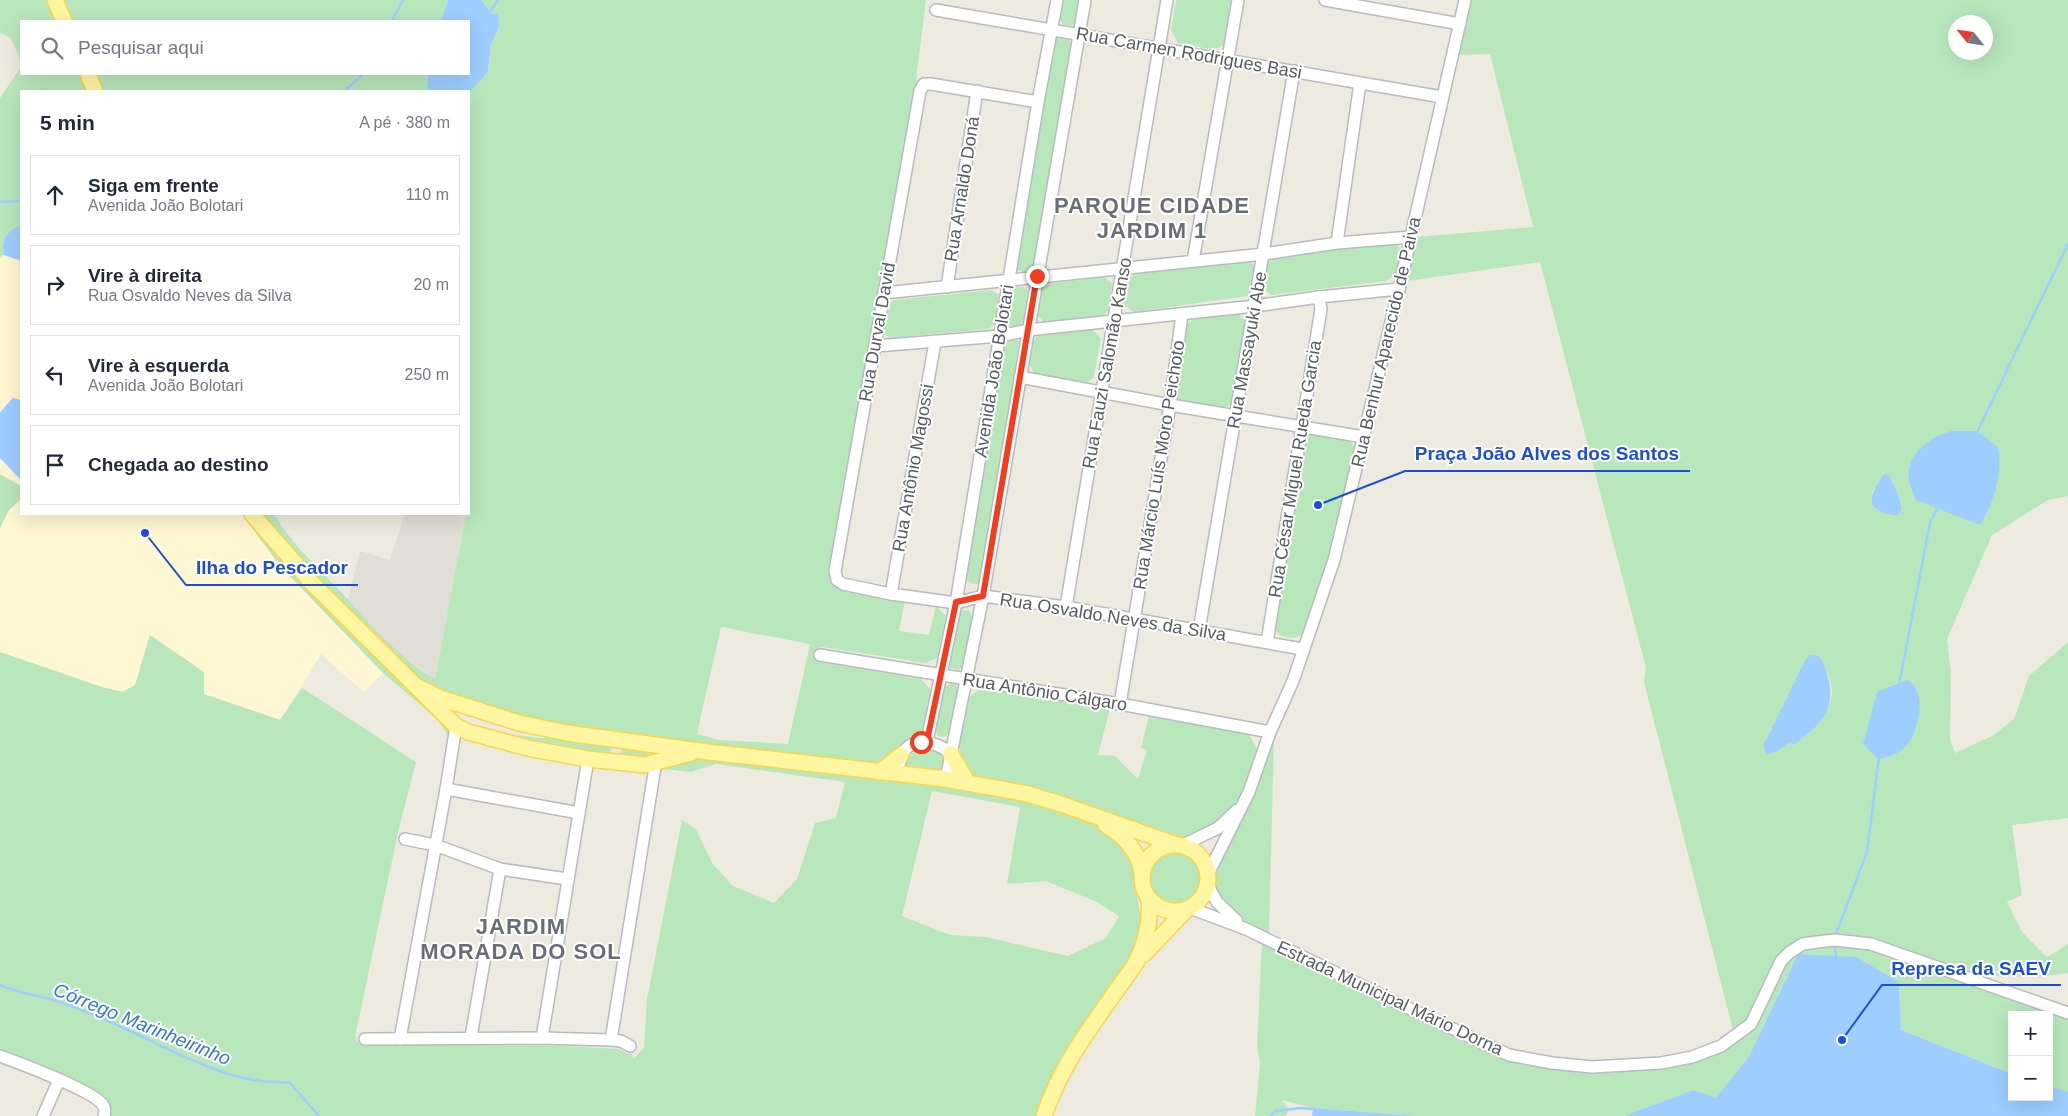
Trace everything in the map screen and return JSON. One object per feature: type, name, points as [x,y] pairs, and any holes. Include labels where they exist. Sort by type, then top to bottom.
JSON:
[{"type":"main road","points":[[55,0],[64,20]]},
{"type":"main road","points":[[88,75],[95,90]]},
{"type":"main road","points":[[253,515],[313,584],[456,726],[468,732],[532,749],[612,762],[645,765],[700,751]]},
{"type":"main road","points":[[416,686],[443,699],[519,724],[567,733],[700,751],[946,779],[1028,794],[1062,804],[1192,850],[1203,861],[1207,880],[1198,902],[1189,908],[1136,963]]},
{"type":"main road","points":[[509,742],[512,734],[516,731],[552,736],[567,733]]},
{"type":"main road","points":[[612,762],[615,740]]},
{"type":"main road","points":[[880,772],[901,754]]},
{"type":"main road","points":[[951,754],[968,783]]},
{"type":"main road","points":[[1092,815],[1120,834],[1128,842],[1140,863],[1142,888],[1149,900],[1160,908],[1174,912],[1189,908]]},
{"type":"main road","points":[[1142,874],[1146,862],[1154,853],[1164,847],[1179,846]]},
{"type":"main road","points":[[1044,1116],[1056,1086],[1071,1059],[1136,963],[1144,946],[1148,931],[1149,900]]},
{"type":"street","name":"Avenida João Bolotari","points":[[927,741],[956,602],[1038,102],[1057,0]]},
{"type":"street","name":"Avenida João Bolotari","points":[[946,779],[983,596],[1085,0]]},
{"type":"street","name":"Rua Fauzi Salomão Kanso","points":[[1066,608],[1101,392],[1124,269],[1167,0]]},
{"type":"street","points":[[1192,261],[1238,0]]},
{"type":"street","points":[[1326,0],[1460,24]]},
{"type":"street","name":"Rua Benhur Aparecido de Paiva","points":[[1207,880],[1249,792],[1270,732],[1293,680],[1302,649],[1334,560],[1399,289],[1465,0]]},
{"type":"street","name":"Rua Carmen Rodrigues Basi","points":[[936,10],[1442,97]]},
{"type":"street","name":"Rua Massayuki Abe","points":[[1199,630],[1294,71]]},
{"type":"street","points":[[1337,243],[1360,83]]},
{"type":"street","name":"Rua Durval David","points":[[837,580],[835,571],[920,91],[924,84],[931,84],[977,91]]},
{"type":"street","points":[[977,91],[1038,102]]},
{"type":"street","name":"Rua Arnaldo Doná","points":[[947,287],[977,91]]},
{"type":"street","points":[[884,293],[1264,254],[1337,243],[1411,237]]},
{"type":"street","points":[[876,346],[1000,336],[1028,330],[1399,289]]},
{"type":"street","name":"Rua César Miguel Rueda Garcia","points":[[1267,642],[1321,309],[1319,297]]},
{"type":"street","name":"Rua Márcio Luís Moro Peichoto","points":[[1120,704],[1170,405],[1182,314]]},
{"type":"street","name":"Rua Antônio Magossi","points":[[891,594],[935,342]]},
{"type":"street","points":[[1020,377],[1170,405],[1364,437]]},
{"type":"street","name":"Rua Osvaldo Neves da Silva","points":[[837,580],[843,584],[891,594],[956,602],[983,596],[1199,630],[1302,649]]},
{"type":"street","name":"Rua Antônio Cálgaro","points":[[820,655],[1120,704],[1270,732]]},
{"type":"street","points":[[400,1039],[456,726]]},
{"type":"street","points":[[898,774],[901,754],[912,745],[927,741],[941,744],[951,754]]},
{"type":"street","points":[[542,1038],[588,759]]},
{"type":"street","points":[[611,1040],[656,761]]},
{"type":"street","points":[[446,789],[579,813]]},
{"type":"street","name":"Rua Benhur Aparecido de Paiva","points":[[1179,846],[1218,828],[1235,813],[1249,792]]},
{"type":"street","points":[[405,839],[435,845],[500,870],[567,879]]},
{"type":"street","points":[[470,1037],[500,870]]},
{"type":"street","points":[[1207,880],[1222,908],[1246,929]]},
{"type":"street","points":[[1189,908],[1246,929]]},
{"type":"street","name":"Estrada Municipal Mário Dorna","points":[[1246,929],[1478,1041],[1509,1054],[1552,1064],[1592,1067],[1661,1063],[1692,1056],[1721,1046],[1751,1024],[1782,961],[1790,952],[1803,944],[1834,940],[1871,944],[2068,1013]]},
{"type":"street","points":[[366,1038],[470,1037],[611,1040],[621,1041],[630,1046]]},
{"type":"street","points":[[0,1056],[95,1097],[103,1110]]},
{"type":"street","points":[[43,1116],[59,1080]]},
{"type":"shaded area","points":[[20,229],[20,485],[0,474],[0,257],[4,255]]},
{"type":"shaded area","points":[[20,500],[20,515],[243,515],[280,566],[383,673],[364,692],[321,654],[280,720],[204,694],[150,635],[135,686],[122,692],[0,652],[0,528],[9,510]]},
{"type":"shaded area","points":[[405,515],[466,515],[435,679],[400,654],[348,600],[360,551],[390,560]]},
{"type":"green space","points":[[0,0],[52,0],[61,20],[20,20],[20,59],[11,38],[0,33]]},
{"type":"green space","points":[[60,0],[448,0],[441,20],[69,20]]},
{"type":"green space","points":[[481,0],[926,0],[916,80],[919,81],[915,90],[830,571],[831,582],[838,589],[905,600],[899,631],[929,635],[936,606],[946,616],[937,658],[926,663],[822,647],[817,649],[816,656],[819,662],[921,679],[931,690],[922,732],[919,737],[889,757],[868,765],[519,722],[417,682],[257,515],[275,515],[314,565],[374,628],[409,661],[435,679],[466,515],[470,515],[470,92],[488,72],[491,44],[499,27]],"holes":[[[721,627],[810,644],[788,744],[719,740],[697,734]]]},
{"type":"green space","points":[[1064,0],[1079,0],[1075,24],[1070,26],[1063,24],[1060,19]]},
{"type":"green space","points":[[1176,0],[1233,0],[1226,44],[1214,50],[1178,43],[1171,30]]},
{"type":"green space","points":[[1468,0],[2068,0],[2068,496],[2048,500],[1992,535],[1947,639],[1951,672],[1950,739],[1955,753],[1992,736],[2014,719],[2029,676],[2068,642],[2068,818],[2012,825],[2022,895],[2007,902],[2022,932],[2047,957],[2068,944],[2068,973],[2038,977],[1989,976],[1985,978],[1872,938],[1836,934],[1802,938],[1786,947],[1777,957],[1746,1020],[1733,1030],[1644,682],[1646,668],[1540,262],[1407,281],[1417,237],[1533,227],[1490,54],[1456,55]],"holes":[[[1951,431],[1977,431],[1998,448],[1992,497],[1980,524]],[[1884,474],[1898,494],[1902,509],[1898,516],[1891,515],[1872,493]],[[1823,661],[1832,688],[1831,700],[1824,715],[1807,734],[1794,744],[1790,742],[1776,752],[1767,754]]]},
{"type":"green space","points":[[1058,37],[1068,39],[1071,43],[1033,270],[1025,273],[1017,269],[1054,44]]},
{"type":"green space","points":[[20,68],[20,75],[84,75],[92,90],[20,90],[20,227],[18,227],[3,249],[4,255],[0,257],[0,98]]},
{"type":"green space","points":[[91,75],[428,75],[427,90],[99,90]]},
{"type":"green space","points":[[1389,243],[1397,245],[1402,250],[1397,273],[1386,281],[1271,295],[1263,288],[1266,264],[1274,257]]},
{"type":"green space","points":[[1248,260],[1255,266],[1253,289],[1248,296],[1134,312],[1124,305],[1127,279],[1136,273]]},
{"type":"green space","points":[[1104,277],[1112,283],[1108,311],[1102,316],[1045,323],[1037,315],[1040,289],[1048,284]]},
{"type":"green space","points":[[1016,287],[1024,287],[1028,291],[1023,322],[1018,326],[1011,326],[1007,321],[1013,291]]},
{"type":"green space","points":[[992,290],[999,295],[996,323],[989,329],[890,338],[882,333],[887,306],[894,300]]},
{"type":"green space","points":[[1237,313],[1245,321],[1233,402],[1225,408],[1179,400],[1175,394],[1187,324],[1197,317]]},
{"type":"green space","points":[[1092,329],[1101,338],[1094,377],[1086,384],[1036,376],[1028,359],[1028,354],[1029,349],[1040,333]]},
{"type":"green space","points":[[1007,339],[1017,339],[1019,342],[982,582],[974,584],[966,579],[1004,344]]},
{"type":"green space","points":[[1310,433],[1344,438],[1354,445],[1356,451],[1329,558],[1305,630],[1300,636],[1290,638],[1279,635],[1274,627],[1305,438]]},
{"type":"green space","points":[[0,474],[20,485],[20,500],[9,510],[0,528]]},
{"type":"green space","points":[[243,515],[249,515],[450,727],[448,736],[437,719],[383,673],[280,566]]},
{"type":"green space","points":[[963,610],[970,611],[972,616],[963,667],[959,670],[951,668],[948,664],[959,614]]},
{"type":"green space","points":[[150,635],[204,672],[204,694],[280,720],[302,688],[416,762],[398,832],[355,1037],[357,1037],[356,1041],[360,1044],[563,1046],[619,1049],[632,1054],[633,1059],[644,1048],[647,999],[682,820],[696,829],[712,863],[733,886],[774,903],[797,879],[815,823],[836,818],[845,782],[716,764],[691,772],[663,769],[688,757],[784,764],[1026,798],[1091,819],[1116,835],[1132,863],[1143,933],[1139,947],[1040,1116],[108,1116],[97,1093],[68,1077],[0,1049],[0,652],[122,692],[135,685]],"holes":[[[932,791],[1020,807],[1007,884],[1046,881],[1097,902],[1119,916],[1106,938],[1068,956],[986,937],[950,935],[902,916]]]},
{"type":"green space","points":[[949,684],[955,684],[958,689],[948,734],[945,737],[938,736],[935,729],[944,688]]},
{"type":"green space","points":[[985,686],[1110,708],[1098,755],[1115,756],[1138,779],[1147,750],[1141,748],[1149,715],[1248,732],[1257,749],[1246,790],[1233,809],[1217,822],[1178,841],[971,778],[960,758],[960,740],[970,696]]},
{"type":"green space","points":[[519,735],[537,738],[566,738],[607,744],[611,748],[610,754],[587,754],[513,739]]},
{"type":"green space","points":[[1274,736],[1269,935],[1249,924],[1223,901],[1215,882],[1215,870]]},
{"type":"green space","points":[[626,747],[680,754],[652,759],[619,756],[622,749]]},
{"type":"green space","points":[[928,747],[944,752],[945,759],[939,774],[905,771],[911,754]]},
{"type":"green space","points":[[1174,850],[1184,852],[1193,858],[1199,867],[1201,877],[1199,887],[1193,896],[1184,902],[1174,904],[1164,902],[1155,896],[1149,887],[1147,877],[1149,867],[1155,858],[1164,852]]},
{"type":"green space","points":[[1262,942],[1469,1043],[1508,1058],[1592,1071],[1724,1050],[1755,1028],[1786,964],[1797,955],[1749,1056],[1716,1099],[1693,1090],[1624,1116],[1417,1116],[1313,1108],[1282,1100],[1289,1111],[1285,1116],[1255,1116],[1260,1063],[1257,1046]]},
{"type":"green space","points":[[1825,947],[1870,950],[2045,1011],[2008,1011],[2008,1072],[1901,1030],[1899,982],[1799,954],[1815,948]]},
{"type":"green space","points":[[2053,1014],[2068,1019],[2068,1092],[2053,1087]]},
{"type":"water","points":[[448,0],[481,0],[491,13],[498,15],[499,27],[491,44],[488,72],[470,92],[470,90],[427,90],[428,75],[470,75],[470,20],[441,20]]},
{"type":"water","points":[[20,227],[20,261],[4,255],[3,251],[5,238],[14,229]]},
{"type":"water","points":[[13,398],[20,400],[20,479],[0,458],[0,412]]},
{"type":"water","points":[[1951,431],[1977,431],[1998,447],[1999,467],[1996,488],[1980,525],[1916,500],[1910,486],[1909,471],[1911,463],[1920,448],[1935,438]]},
{"type":"water","points":[[1884,474],[1889,475],[1898,494],[1902,509],[1898,516],[1879,511],[1872,502],[1874,490]]},
{"type":"water","points":[[1809,656],[1819,656],[1821,659],[1829,681],[1830,702],[1827,710],[1817,725],[1794,745],[1790,742],[1776,752],[1767,754],[1763,746],[1805,661]]},
{"type":"water","points":[[1907,680],[1917,690],[1919,698],[1920,706],[1915,731],[1902,750],[1888,757],[1878,759],[1863,744],[1877,692]]},
{"type":"water","points":[[1798,954],[1856,957],[1899,982],[1901,1030],[2008,1072],[2008,1101],[2053,1101],[2053,1087],[2068,1092],[2068,1116],[1624,1116],[1693,1090],[1716,1098],[1749,1056]]},
{"type":"water","points":[[1313,1108],[1417,1116],[1312,1116]]},
{"type":"waterway","points":[[393,20],[403,0]]},
{"type":"waterway","points":[[490,12],[498,0]]},
{"type":"waterway","points":[[346,90],[362,75]]},
{"type":"waterway","points":[[0,202],[20,201]]},
{"type":"waterway","points":[[1976,434],[2068,244]]},
{"type":"waterway","points":[[1899,685],[1930,523],[1939,505]]},
{"type":"waterway","points":[[1836,934],[1867,852],[1879,757]]},
{"type":"waterway","points":[[1835,946],[1836,957]]},
{"type":"waterway","name":"Córrego Marinheirinho","points":[[0,985],[85,1011],[208,1067],[254,1080],[289,1082],[319,1116]]},
{"type":"waterway","name":"Córrego Marinheirinho","points":[[1271,1116],[1275,1111],[1301,1108],[1314,1109]]},
{"type":"place","name":"Praça João Alves dos Santos","points":[[1318,505]]},
{"type":"place","name":"Ilha do Pescador","points":[[145,533]]},
{"type":"place","name":"Represa da SAEV","points":[[1842,1040]]},
{"type":"district","name":"PARQUE CIDADE JARDIM 1","points":[[1152,218]]},
{"type":"district","name":"JARDIM MORADA DO SOL","points":[[521,938]]},
{"type":"route","points":[[921,742],[927,741],[956,602],[983,596],[1037,276]]}]
